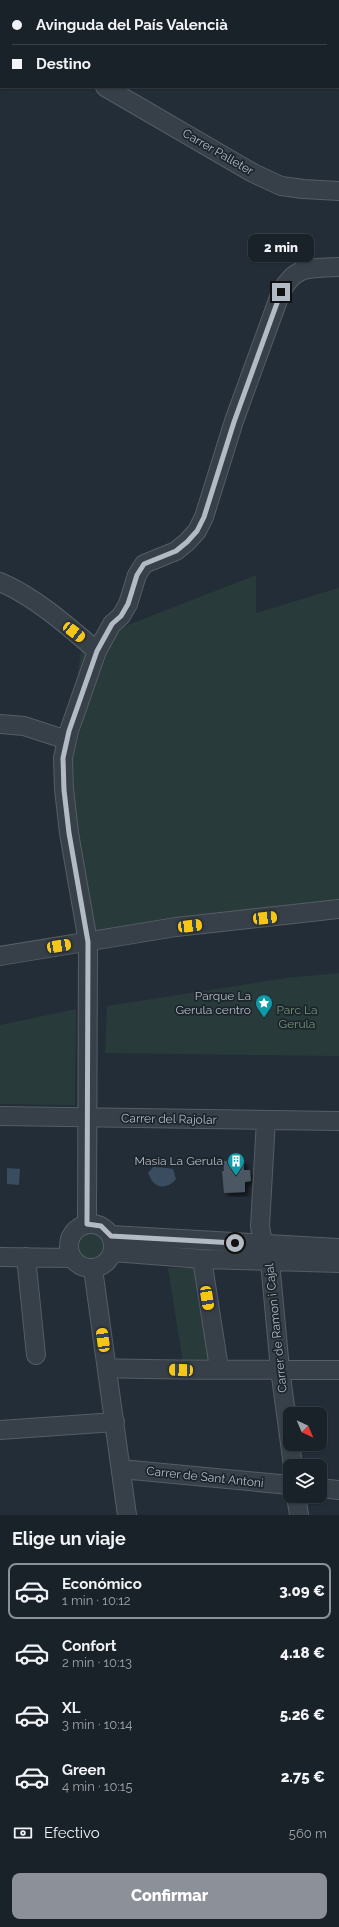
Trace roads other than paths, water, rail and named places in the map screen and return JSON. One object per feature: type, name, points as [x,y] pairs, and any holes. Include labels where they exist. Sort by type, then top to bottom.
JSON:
[{"type":"street","name":"Carrer Palleter","points":[[107,88],[253,173],[281,186],[339,191]]},
{"type":"street","points":[[87,1224],[88,942],[77,882],[64,790],[63,758],[67,740],[97,651],[112,624],[121,616],[128,604],[137,575],[144,564],[176,551],[197,531],[204,517],[234,422],[281,292],[286,282],[293,274],[303,270],[339,267]]},
{"type":"street","points":[[0,582],[10,586],[36,604],[97,651]]},
{"type":"street","points":[[0,724],[24,726],[67,740]]},
{"type":"street","points":[[0,956],[176,927],[339,909]]},
{"type":"street","name":"Carrer del Rajolar","points":[[0,1116],[339,1121]]},
{"type":"street","name":"Carrer de Ramon i Cajal","points":[[266,1120],[260,1226],[263,1244],[270,1262],[280,1369],[291,1459]]},
{"type":"street","points":[[87,1224],[101,1226],[112,1244],[106,1263],[93,1269],[81,1266],[70,1252],[72,1234],[87,1224]]},
{"type":"street","points":[[112,1244],[263,1244],[339,1248]]},
{"type":"street","points":[[112,1244],[202,1259],[339,1263]]},
{"type":"street","points":[[0,1245],[70,1252]]},
{"type":"street","points":[[0,1257],[26,1257],[70,1252]]},
{"type":"street","points":[[26,1257],[36,1355]]},
{"type":"street","points":[[202,1259],[219,1368]]},
{"type":"street","points":[[93,1269],[127,1515]]},
{"type":"street","points":[[107,1368],[181,1370],[219,1368],[339,1370]]},
{"type":"street","points":[[0,1430],[115,1422]]},
{"type":"street","name":"Carrer de Sant Antoni","points":[[121,1469],[283,1484]]},
{"type":"street","points":[[327,1489],[339,1490]]},
{"type":"street","points":[[297,1503],[299,1515]]},
{"type":"water","points":[[153,1167],[173,1169],[176,1179],[171,1184],[159,1186],[152,1181],[148,1173]]},
{"type":"water","points":[[7,1168],[20,1169],[19,1185],[7,1184]]},
{"type":"place","name":"Parque La Gerula centro","points":[[264,1018]]},
{"type":"place","name":"Masia La Gerula","points":[[236,1176]]},
{"type":"park label","name":"Parc La Gerula","points":[[297,1017]]}]
